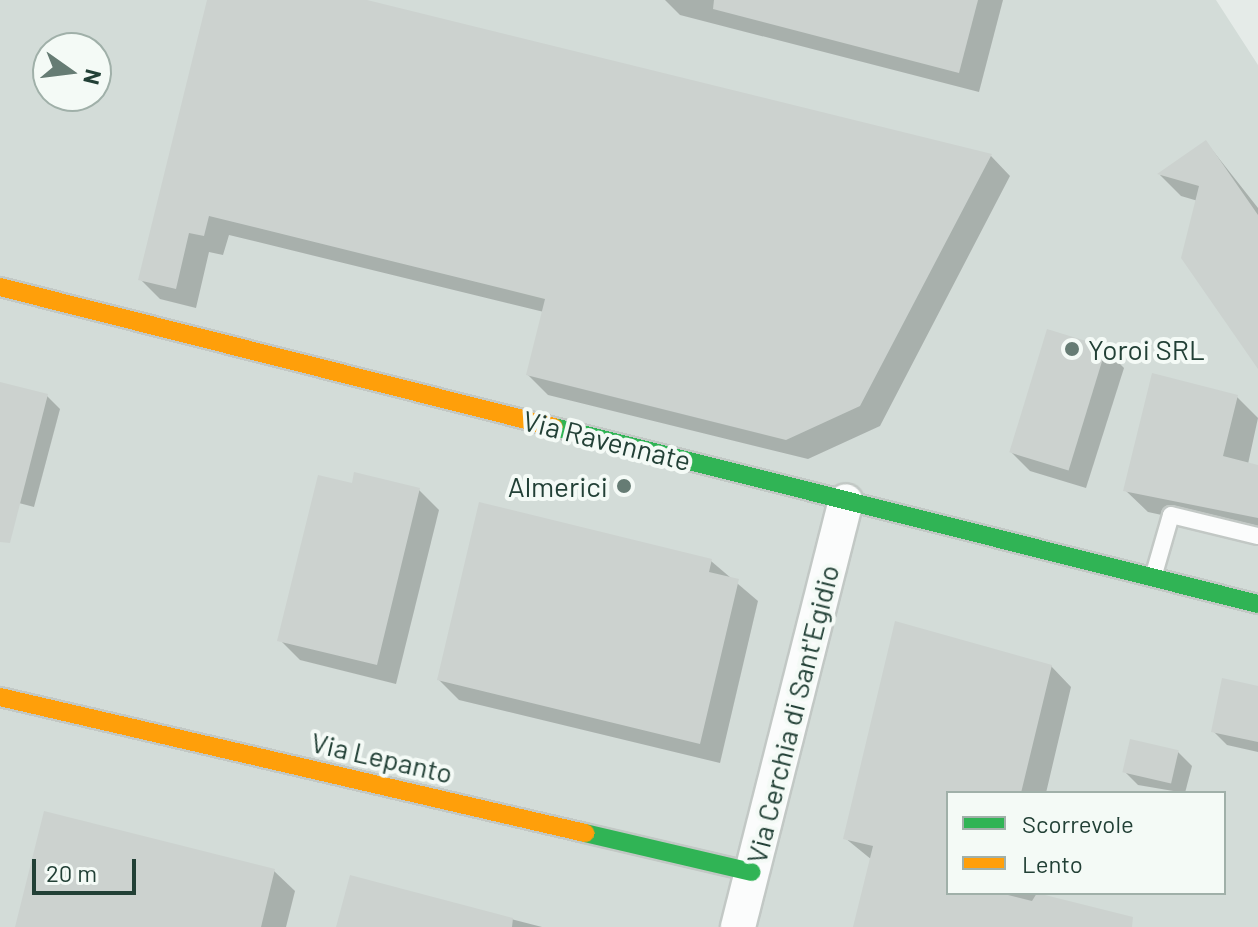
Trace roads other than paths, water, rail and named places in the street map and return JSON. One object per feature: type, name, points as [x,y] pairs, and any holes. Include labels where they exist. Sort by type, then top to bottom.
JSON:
[{"type":"street","name":"Via Ravennate","points":[[0,287],[846,501],[1154,575],[1258,604]]},
{"type":"street","name":"Via Cerchia di Sant'Egidio","points":[[738,927],[846,501]]},
{"type":"street","name":"Via Ravennate","points":[[1215,591],[1258,595]]},
{"type":"street","name":"Via Lepanto","points":[[0,697],[751,872]]},
{"type":"lane","points":[[1154,575],[1171,515],[1258,536]]},
{"type":"place","name":"Yoroi SRL","points":[[1072,349]]},
{"type":"place","name":"Almerici","points":[[624,486]]}]
